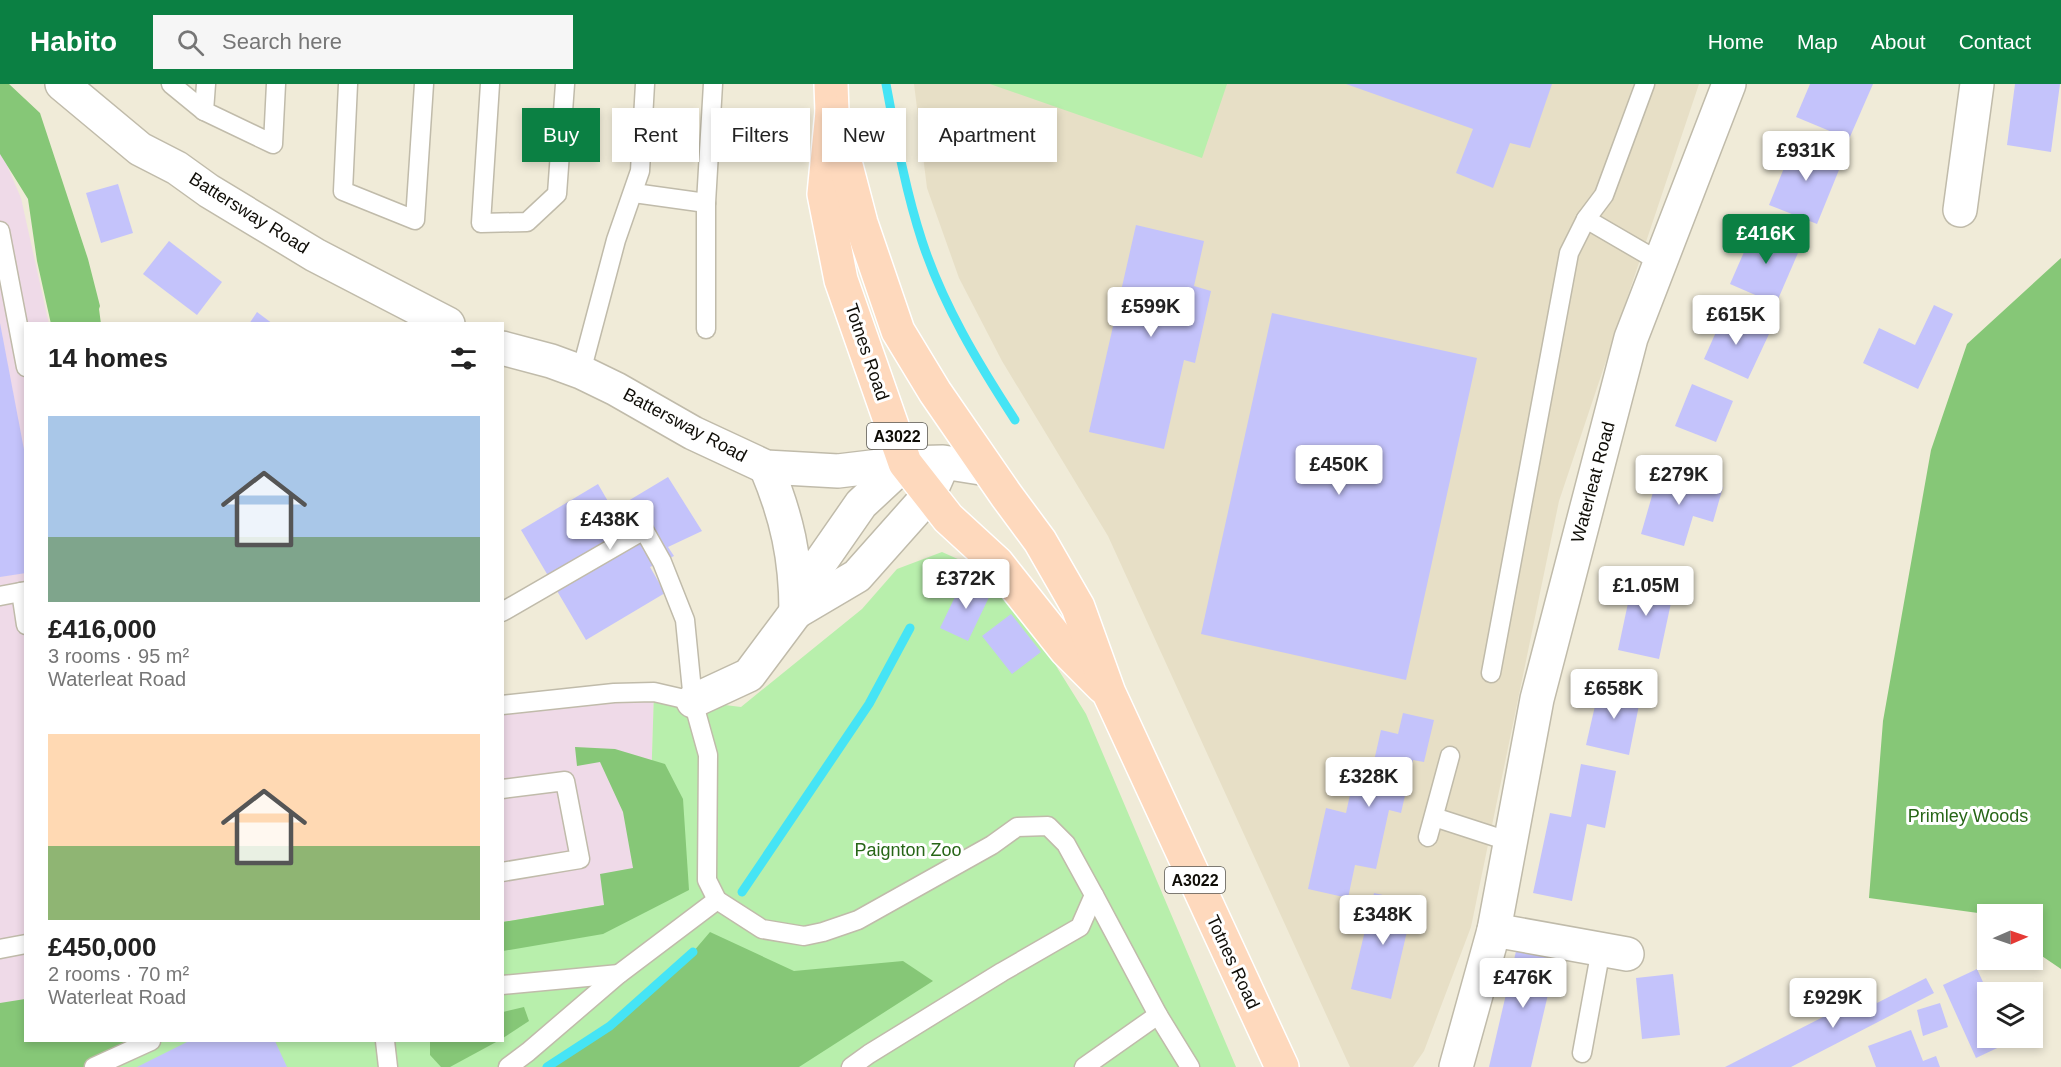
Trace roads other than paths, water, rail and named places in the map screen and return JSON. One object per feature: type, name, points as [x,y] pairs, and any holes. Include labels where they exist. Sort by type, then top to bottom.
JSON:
[{"type":"main road","name":"Totnes Road","points":[[832,98],[861,223],[898,331],[941,401],[1040,541],[1078,607],[1109,693],[1281,1067]]},
{"type":"main road","name":"Totnes Road","points":[[832,98],[824,194],[842,280],[905,463],[948,518],[998,563],[1066,650],[1109,693]]},
{"type":"street","name":"Battersway Road","points":[[62,84],[140,149],[177,168],[209,191],[315,255],[443,322]]},
{"type":"street","name":"Waterleat Road","points":[[1456,1067],[1494,930],[1537,699],[1631,338],[1729,84]]},
{"type":"street","points":[[1960,210],[1977,84]]},
{"type":"street","name":"Battersway Road","points":[[504,349],[581,372],[616,389],[693,433],[766,467],[838,471],[905,463],[943,462],[987,469]]},
{"type":"street","points":[[796,612],[856,576],[929,495],[941,471],[947,442],[941,401]]},
{"type":"street","points":[[693,701],[749,675],[796,612],[820,563],[861,504],[905,463]]},
{"type":"street","name":"Battersway Road","points":[[766,467],[780,502],[792,549],[796,579],[796,612]]},
{"type":"street","points":[[1494,930],[1614,952]]},
{"type":"lane","points":[[171,84],[204,111],[273,144],[276,84]]},
{"type":"lane","points":[[204,111],[206,84]]},
{"type":"lane","points":[[348,84],[343,191],[415,220],[424,84]]},
{"type":"lane","points":[[490,84],[481,224],[527,222],[557,194],[565,84]]},
{"type":"lane","points":[[581,372],[616,240],[640,171],[645,84]]},
{"type":"lane","points":[[706,329],[706,203],[713,84]]},
{"type":"lane","points":[[1491,673],[1569,253],[1586,219],[1604,195],[1646,84]]},
{"type":"lane","points":[[633,193],[706,203]]},
{"type":"lane","points":[[1586,219],[1660,262]]},
{"type":"lane","points":[[0,231],[24,357]]},
{"type":"lane","points":[[504,611],[644,530],[662,562],[685,620],[693,701],[708,755],[707,880],[717,900],[762,929],[804,936],[823,932],[858,920],[992,845],[1017,827],[1048,826],[1066,844],[1158,1016],[1190,1067]]},
{"type":"lane","points":[[0,596],[23,592]]},
{"type":"lane","points":[[504,705],[654,692],[693,701]]},
{"type":"lane","points":[[1428,837],[1450,756]]},
{"type":"lane","points":[[504,789],[565,781],[580,859],[504,872]]},
{"type":"lane","points":[[1434,816],[1511,842]]},
{"type":"lane","points":[[851,1067],[868,1054],[1002,972],[1080,927],[1094,895]]},
{"type":"lane","points":[[508,1067],[619,974],[717,900]]},
{"type":"lane","points":[[0,949],[24,944]]},
{"type":"lane","points":[[1582,1053],[1614,952]]},
{"type":"lane","points":[[504,986],[619,974]]},
{"type":"lane","points":[[1084,1067],[1158,1016]]},
{"type":"lane","points":[[94,1067],[149,1042]]},
{"type":"lane","points":[[385,1042],[388,1067]]},
{"type":"waterway","points":[[886,84],[906,182],[931,265],[962,333],[1015,420]]},
{"type":"waterway","points":[[742,892],[869,704],[910,628]]},
{"type":"waterway","points":[[547,1067],[610,1026],[693,952]]},
{"type":"park label","name":"Primley Woods","points":[[1968,816]]},
{"type":"park label","name":"Paignton Zoo","points":[[908,850]]}]
